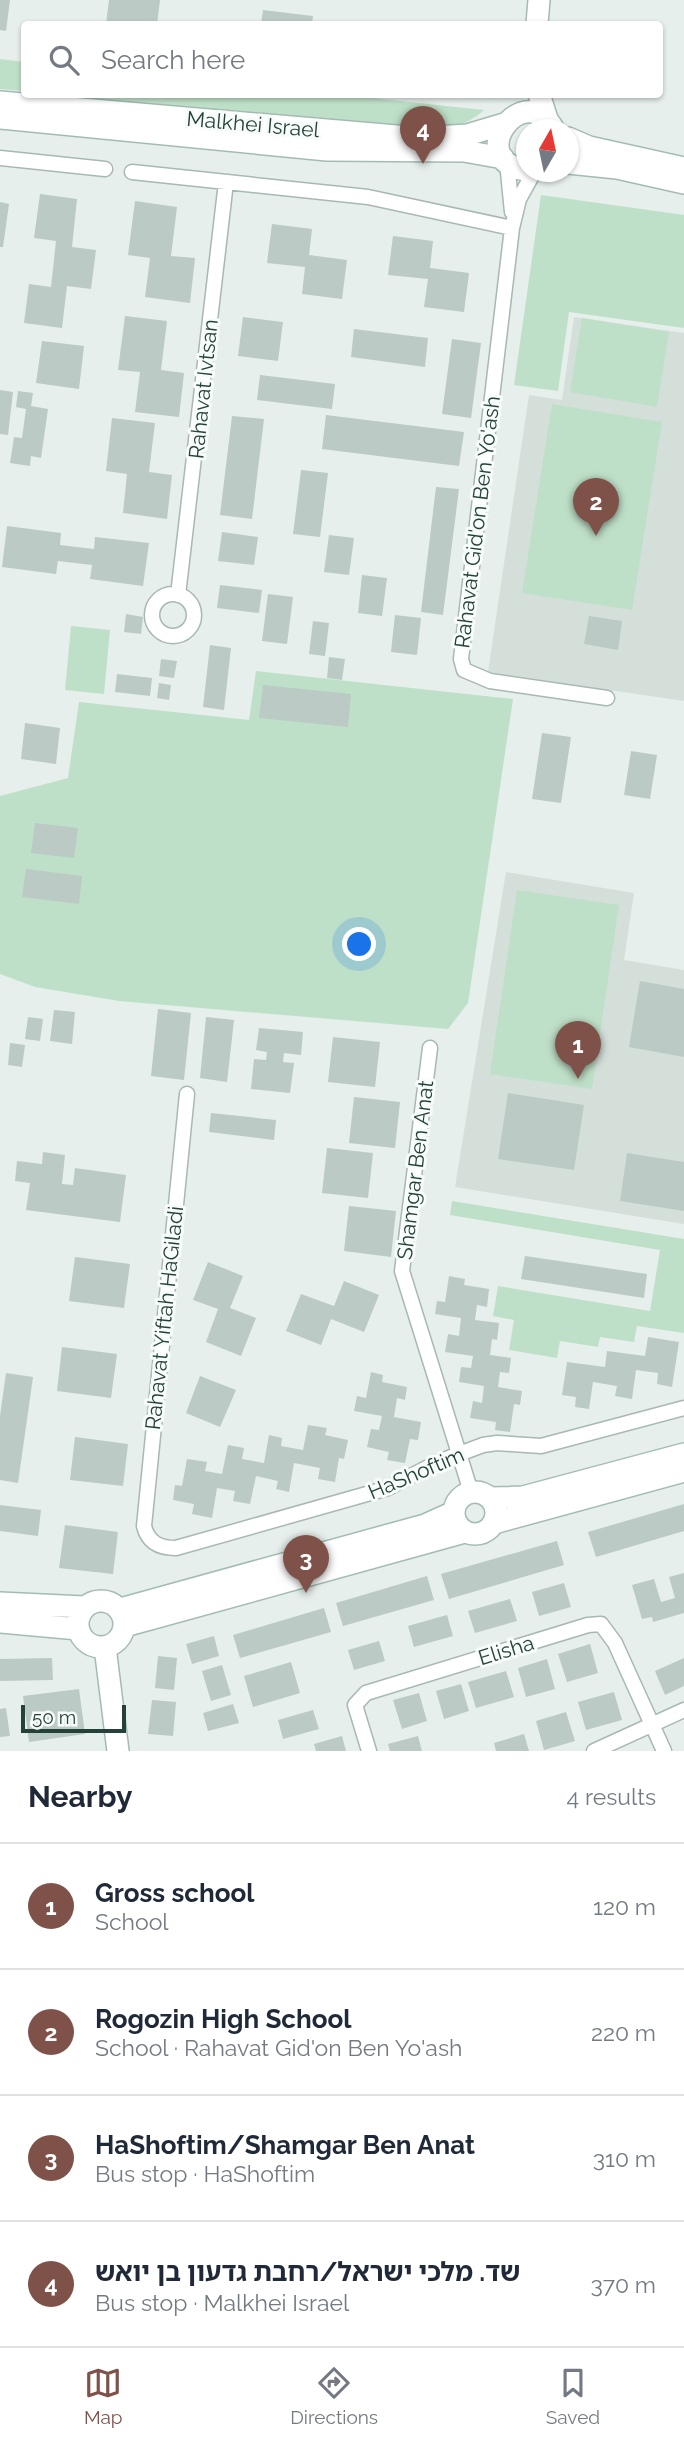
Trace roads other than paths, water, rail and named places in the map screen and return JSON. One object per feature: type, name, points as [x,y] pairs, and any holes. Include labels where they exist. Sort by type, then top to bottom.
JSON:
[{"type":"street","points":[[537,21],[539,0]]},
{"type":"street","points":[[542,98],[551,119]]},
{"type":"street","name":"Malkhei Israel","points":[[0,102],[420,138],[467,135],[515,111]]},
{"type":"street","points":[[505,160],[498,138],[515,111],[532,113],[541,119]]},
{"type":"street","name":"Malkhei Israel","points":[[0,118],[327,150],[464,151],[516,165]]},
{"type":"street","points":[[579,141],[589,147],[684,168]]},
{"type":"street","points":[[0,158],[105,169]]},
{"type":"street","name":"Rahavat Gid'on Ben Yo'ash","points":[[505,160],[512,228]]},
{"type":"street","points":[[579,164],[617,168],[684,183]]},
{"type":"street","points":[[132,172],[368,197],[512,228]]},
{"type":"street","name":"Rahavat Ivtsan","points":[[177,595],[226,182]]},
{"type":"street","name":"Rahavat Gid'on Ben Yo'ash","points":[[528,182],[519,199],[512,228],[461,665],[468,673],[490,681],[607,698]]},
{"type":"street","name":"Shamgar Ben Anat","points":[[430,1048],[402,1271],[458,1454],[481,1495]]},
{"type":"street","name":"Rahavat Yiftah HaGiladi","points":[[151,1541],[144,1526],[187,1094]]},
{"type":"street","name":"HaShoftim","points":[[151,1541],[166,1548],[176,1548],[368,1494],[458,1454],[498,1443],[541,1446],[684,1408]]},
{"type":"street","points":[[465,1532],[456,1521],[454,1511],[457,1501],[481,1495],[523,1497],[684,1454]]},
{"type":"street","points":[[122,1617],[465,1532],[478,1534],[494,1523],[684,1471]]},
{"type":"street","points":[[481,1495],[497,1510],[494,1523]]},
{"type":"street","points":[[122,1617],[425,1525],[454,1511]]},
{"type":"street","points":[[98,1600],[114,1604],[122,1617],[120,1637],[105,1647],[85,1641],[78,1629],[80,1614],[84,1608],[98,1600]]},
{"type":"street","points":[[0,1602],[84,1608]]},
{"type":"street","points":[[0,1622],[78,1629]]},
{"type":"street","name":"Elisha","points":[[369,1751],[355,1705],[366,1693],[588,1625],[601,1624],[615,1643],[651,1725]]},
{"type":"street","points":[[105,1647],[118,1751]]},
{"type":"street","points":[[594,1751],[684,1710]]},
{"type":"street","points":[[651,1725],[664,1751]]},
{"type":"place","name":"שד. מלכי ישראל/רחבת גדעון בן יואש","points":[[423,164]]},
{"type":"place","name":"Rogozin High School","points":[[596,536]]},
{"type":"place","name":"Gross school","points":[[578,1079]]},
{"type":"place","name":"HaShoftim/Shamgar Ben Anat","points":[[306,1593]]}]
